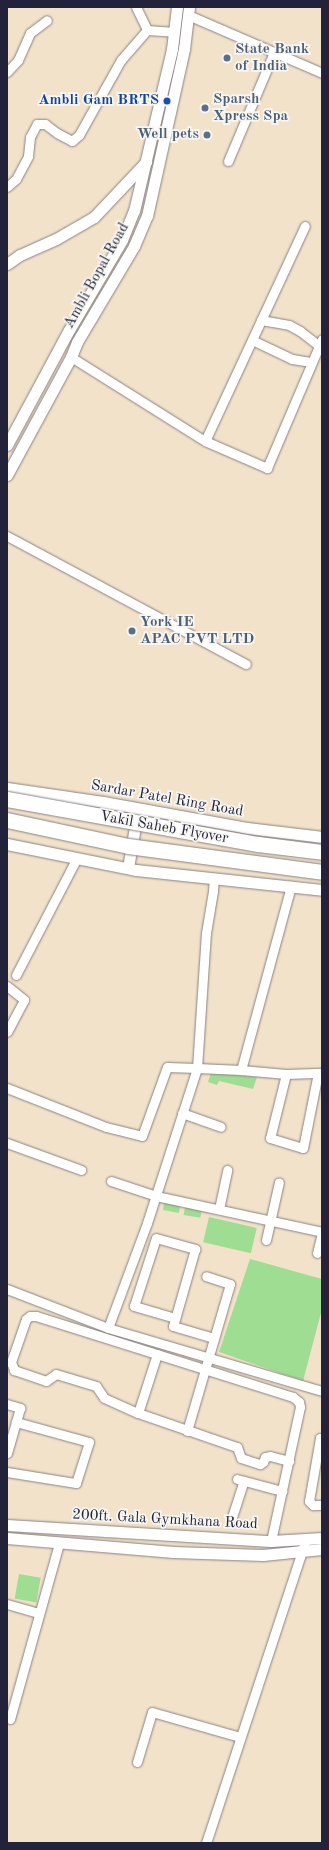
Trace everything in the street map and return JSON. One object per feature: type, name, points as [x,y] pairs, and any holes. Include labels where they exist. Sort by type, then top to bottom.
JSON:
[{"type":"highway","name":"Vakil Saheb Flyover","points":[[7,799],[258,844],[322,852]]},
{"type":"highway","name":"Vakil Saheb Flyover","points":[[7,820],[128,846],[322,872]]},
{"type":"street","points":[[136,7],[147,30]]},
{"type":"street","name":"Ambli Bopal Road","points":[[7,445],[69,330],[122,240],[134,211],[147,162],[172,49],[177,7]]},
{"type":"street","points":[[189,11],[274,52],[322,73]]},
{"type":"street","name":"Ambli Bopal Road","points":[[7,475],[71,357],[77,342],[134,246],[147,216],[184,49],[189,11]]},
{"type":"street","points":[[7,72],[18,60],[30,33],[47,20]]},
{"type":"street","points":[[147,30],[174,32]]},
{"type":"street","points":[[7,187],[16,179],[28,156],[30,137],[37,124],[45,124],[57,134],[72,141],[79,135],[121,60],[147,30]]},
{"type":"street","points":[[172,49],[184,49]]},
{"type":"street","points":[[228,161],[274,52]]},
{"type":"street","points":[[7,264],[20,254],[56,239],[94,217],[147,162]]},
{"type":"street","points":[[205,442],[305,226]]},
{"type":"street","points":[[71,357],[205,442],[266,468],[320,342],[289,325],[261,320]]},
{"type":"street","points":[[252,340],[292,359],[312,362]]},
{"type":"street","points":[[7,536],[246,664]]},
{"type":"street","name":"Sardar Patel Ring Road","points":[[7,788],[138,808],[247,828],[322,837]]},
{"type":"street","points":[[128,868],[138,808]]},
{"type":"street","points":[[7,844],[128,868],[322,890]]},
{"type":"street","points":[[16,975],[76,858]]},
{"type":"street","points":[[108,1328],[156,1196],[197,1068],[206,933],[214,891],[214,878]]},
{"type":"street","points":[[241,1070],[291,886]]},
{"type":"street","points":[[7,986],[24,1000],[7,1032]]},
{"type":"street","points":[[7,1088],[106,1126],[142,1136],[167,1067],[241,1070],[286,1074],[320,1073],[303,1148],[270,1138],[286,1074]]},
{"type":"street","points":[[182,1113],[221,1127]]},
{"type":"street","points":[[7,1143],[81,1170]]},
{"type":"street","points":[[219,1209],[227,1170]]},
{"type":"street","points":[[111,1181],[156,1196],[322,1233],[317,1253]]},
{"type":"street","points":[[266,1240],[279,1182]]},
{"type":"street","points":[[175,1318],[134,1306],[156,1238],[195,1249],[174,1326],[214,1338]]},
{"type":"street","points":[[187,1431],[230,1284],[206,1276]]},
{"type":"street","points":[[7,1289],[108,1328],[322,1392]]},
{"type":"street","points":[[271,1541],[289,1461],[300,1408],[299,1402],[293,1397],[36,1316],[30,1316],[26,1319],[11,1362],[14,1370],[46,1381],[56,1374],[96,1386],[104,1398],[138,1413],[237,1447],[241,1458],[260,1464],[263,1462],[265,1457],[270,1456],[289,1461]]},
{"type":"street","points":[[138,1413],[157,1354]]},
{"type":"street","points":[[7,1404],[20,1408],[7,1453]]},
{"type":"street","points":[[7,1472],[76,1483],[89,1442],[16,1422]]},
{"type":"street","points":[[322,1438],[320,1438],[309,1501],[313,1505],[322,1505]]},
{"type":"street","points":[[232,1517],[240,1480],[282,1492]]},
{"type":"street","name":"200ft. Gala Gymkhana Road","points":[[7,1525],[271,1541],[322,1538]]},
{"type":"street","points":[[7,1538],[173,1552],[256,1555],[322,1550]]},
{"type":"street","points":[[206,1843],[306,1539]]},
{"type":"street","points":[[10,1719],[59,1543]]},
{"type":"street","points":[[7,1604],[39,1614]]},
{"type":"street","points":[[137,1762],[152,1712],[240,1737]]},
{"type":"green space","points":[[211,1073],[257,1077],[253,1089],[219,1081],[217,1085],[208,1082]]},
{"type":"green space","points":[[164,1202],[180,1206],[179,1213],[163,1210]]},
{"type":"green space","points":[[185,1207],[202,1210],[200,1218],[184,1215]]},
{"type":"green space","points":[[209,1217],[257,1228],[251,1253],[203,1242]]},
{"type":"green space","points":[[250,1259],[322,1279],[322,1309],[303,1381],[219,1352]]},
{"type":"green space","points":[[19,1574],[41,1578],[36,1602],[15,1599]]},
{"type":"place","name":"State Bank of India","points":[[227,58]]},
{"type":"place","name":"Ambli Gam BRTS","points":[[167,101]]},
{"type":"place","name":"Sparsh Xpress Spa","points":[[205,108]]},
{"type":"place","name":"Well pets","points":[[207,135]]},
{"type":"place","name":"York IE APAC PVT LTD","points":[[132,631]]}]
